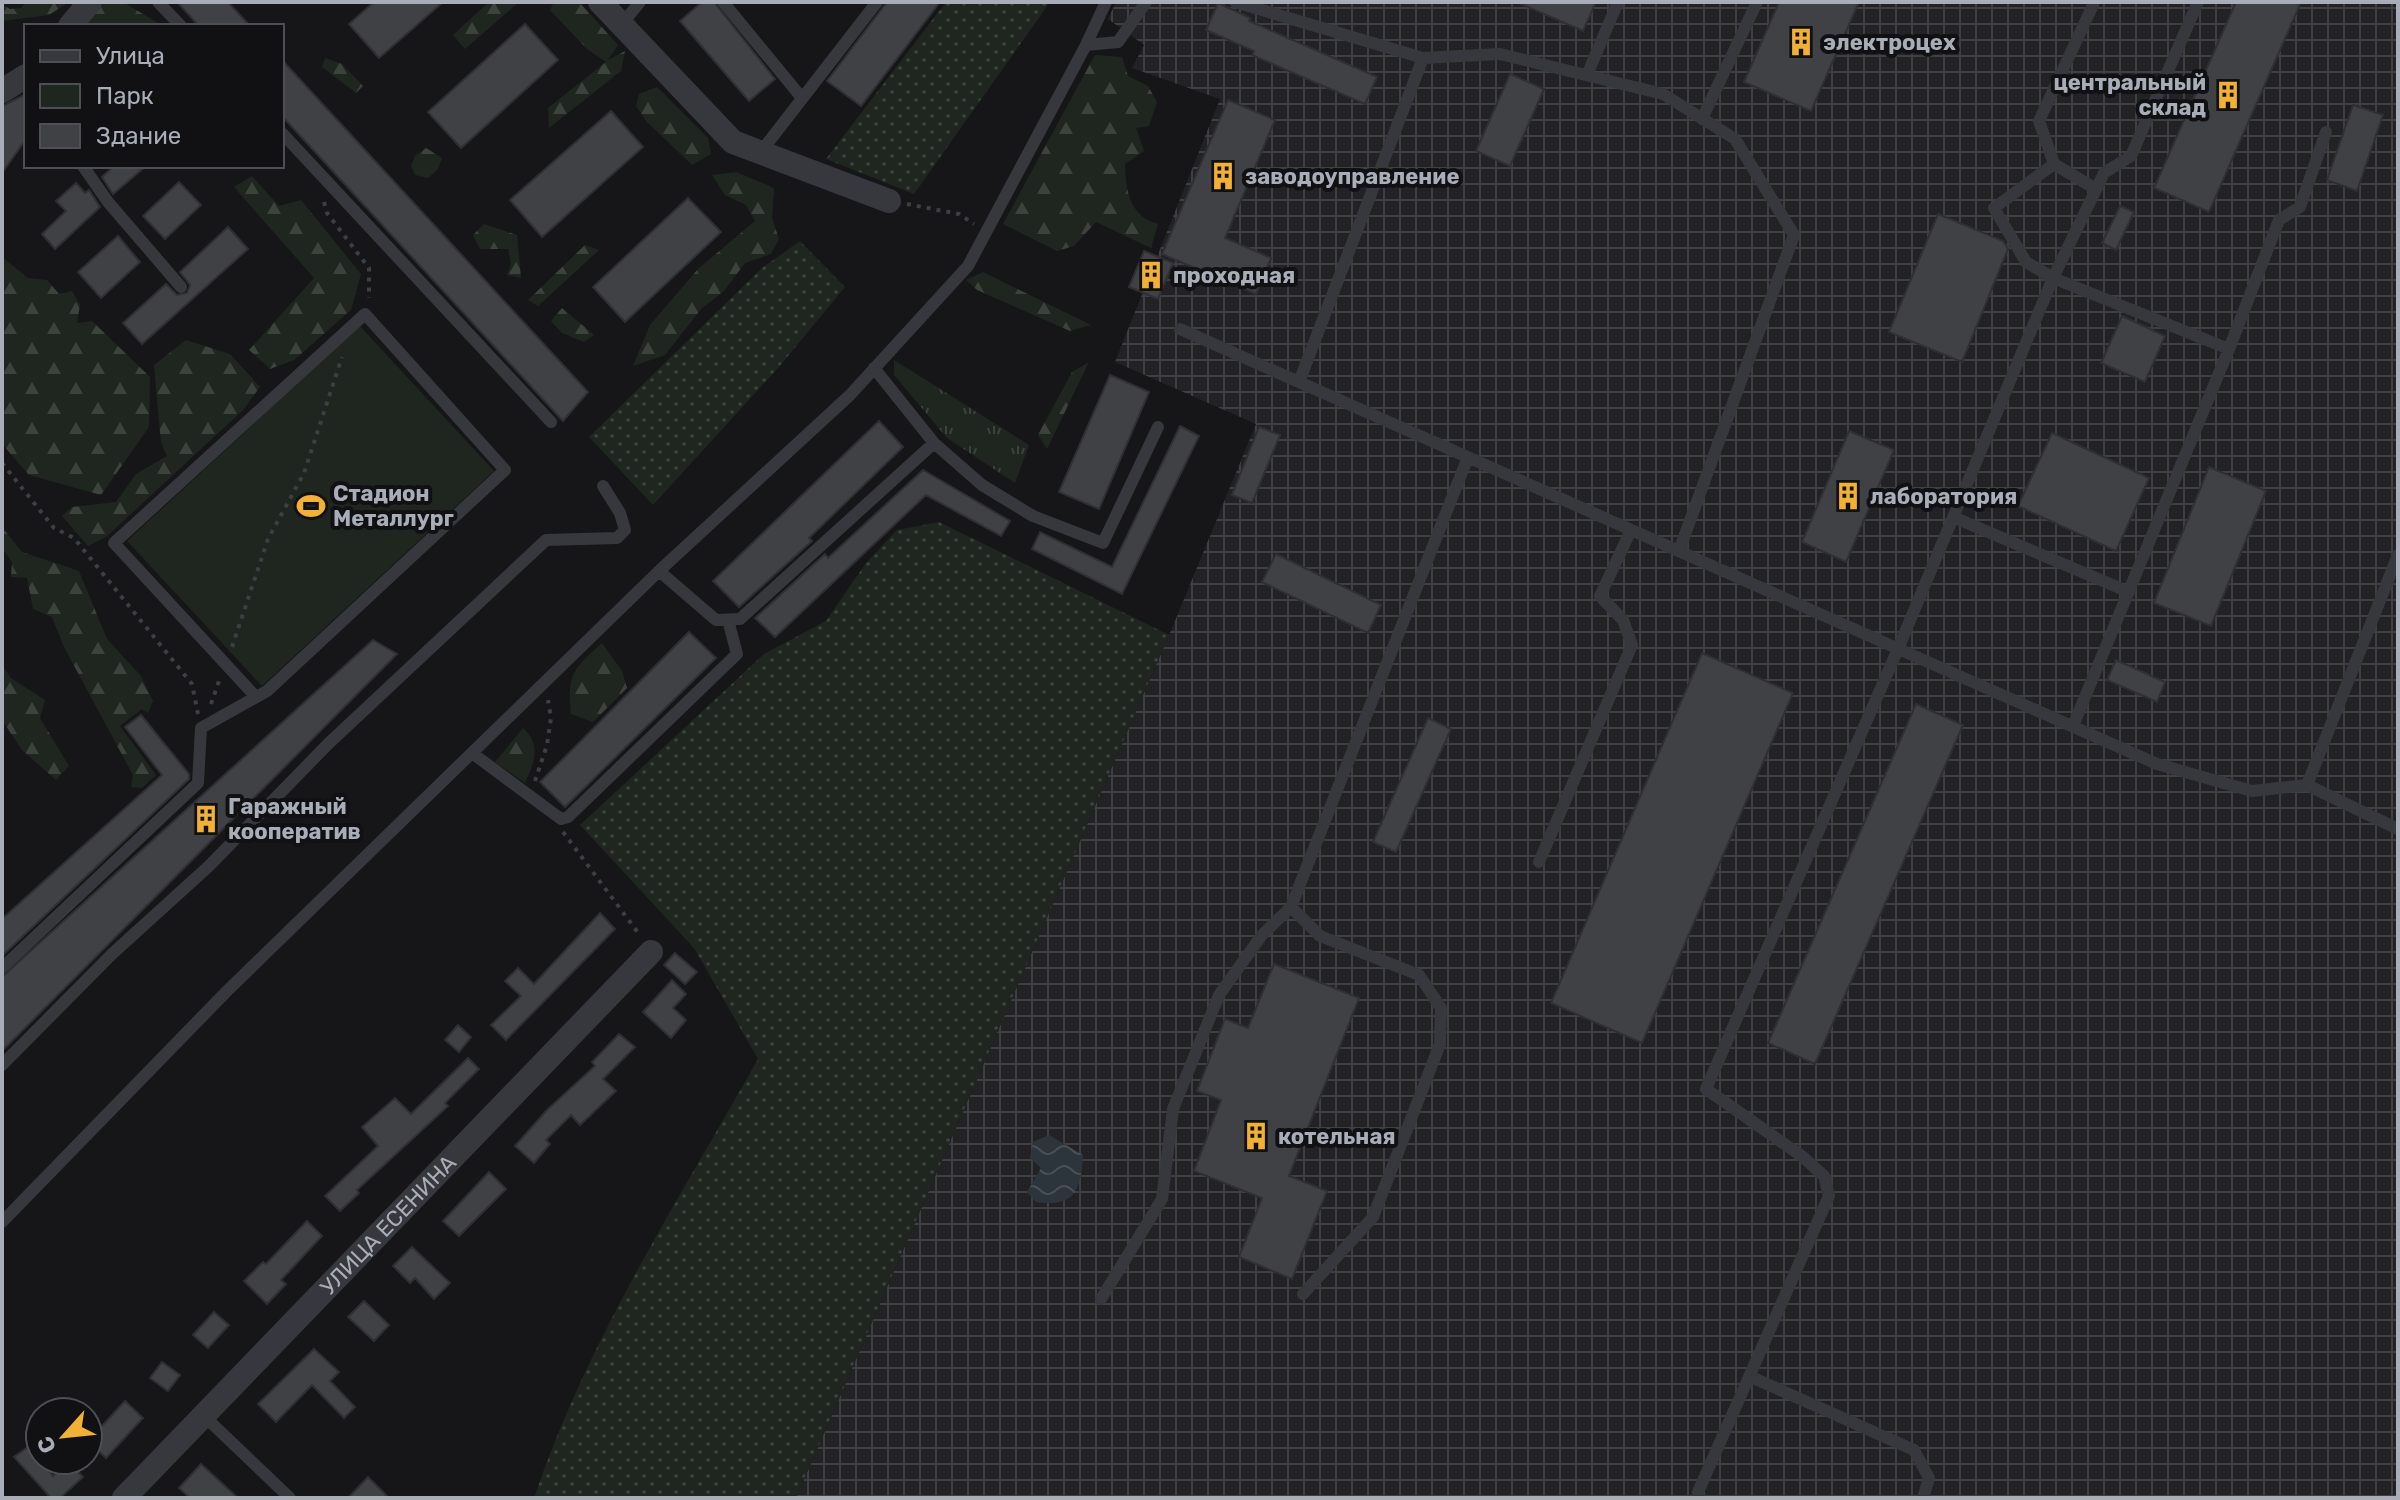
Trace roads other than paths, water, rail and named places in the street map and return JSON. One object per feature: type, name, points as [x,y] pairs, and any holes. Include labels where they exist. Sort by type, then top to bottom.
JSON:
[{"type":"street","points":[[72,24],[90,2]]},
{"type":"street","points":[[600,2],[733,142],[889,201]]},
{"type":"street","points":[[2,91],[24,77]]},
{"type":"street","name":"УЛИЦА ЕСЕНИНА","points":[[124,1498],[651,952]]},
{"type":"lane","points":[[158,2],[179,24]]},
{"type":"lane","points":[[622,24],[640,2]]},
{"type":"lane","points":[[723,2],[802,98]]},
{"type":"lane","points":[[760,153],[877,2]]},
{"type":"lane","points":[[2,1222],[227,991],[659,571],[874,368],[968,266],[1106,2]]},
{"type":"lane","points":[[1086,45],[1118,42],[1146,2]]},
{"type":"lane","points":[[1235,2],[1423,58],[1500,54],[1663,94],[1735,139],[1794,235],[1679,551]]},
{"type":"lane","points":[[1587,75],[1618,2]]},
{"type":"lane","points":[[1702,119],[1757,2]]},
{"type":"lane","points":[[1698,1492],[1829,1196],[1824,1176],[1803,1157],[1706,1089],[1898,649],[2053,278],[2104,173],[2131,156],[2198,2]]},
{"type":"lane","points":[[2093,5],[2039,121],[2054,164],[2096,189]]},
{"type":"lane","points":[[1299,382],[1423,58]]},
{"type":"lane","points":[[2073,726],[2279,220],[2300,207],[2326,132]]},
{"type":"lane","points":[[284,135],[551,422]]},
{"type":"lane","points":[[2054,164],[1994,208],[2026,262],[2053,278],[2229,349]]},
{"type":"lane","points":[[84,168],[108,202],[181,287]]},
{"type":"lane","points":[[2,968],[198,783],[201,728],[267,691],[505,470],[365,314],[114,543],[256,697]]},
{"type":"lane","points":[[1180,329],[2157,764],[2252,791],[2307,785],[2398,829]]},
{"type":"lane","points":[[874,368],[934,443],[982,485],[1033,516],[1103,543],[1158,427]]},
{"type":"lane","points":[[659,571],[716,620],[740,619],[934,443]]},
{"type":"lane","points":[[1101,1299],[1162,1199],[1173,1109],[1219,995],[1262,935],[1291,907],[1468,457]]},
{"type":"lane","points":[[2,1065],[112,954],[209,866],[328,744],[546,540],[617,538],[625,530],[620,513],[603,486]]},
{"type":"lane","points":[[1953,517],[2129,592]]},
{"type":"lane","points":[[1539,862],[1632,645],[1623,620],[1600,596],[1631,530]]},
{"type":"lane","points":[[2307,785],[2398,555]]},
{"type":"lane","points":[[472,753],[561,819],[568,817],[737,654],[728,620]]},
{"type":"lane","points":[[1291,907],[1320,936],[1419,975],[1441,1008],[1440,1044],[1373,1217],[1303,1294]]},
{"type":"lane","points":[[1749,1376],[1914,1450],[1929,1478],[1923,1498]]},
{"type":"lane","points":[[204,1416],[290,1498]]},
{"type":"water","points":[[1049,1135],[1083,1155],[1080,1178],[1074,1194],[1068,1199],[1036,1202],[1027,1192],[1041,1168],[1030,1158],[1033,1142]]},
{"type":"place","name":"электроцех","points":[[1801,42]]},
{"type":"place","name":"центральный склад","points":[[2228,95]]},
{"type":"place","name":"заводоуправление","points":[[1223,176]]},
{"type":"place","name":"проходная","points":[[1151,275]]},
{"type":"place","name":"лаборатория","points":[[1848,496]]},
{"type":"place","name":"Стадион Металлург","points":[[311,506]]},
{"type":"place","name":"Гаражный кооператив","points":[[206,819]]},
{"type":"place","name":"котельная","points":[[1256,1136]]}]
